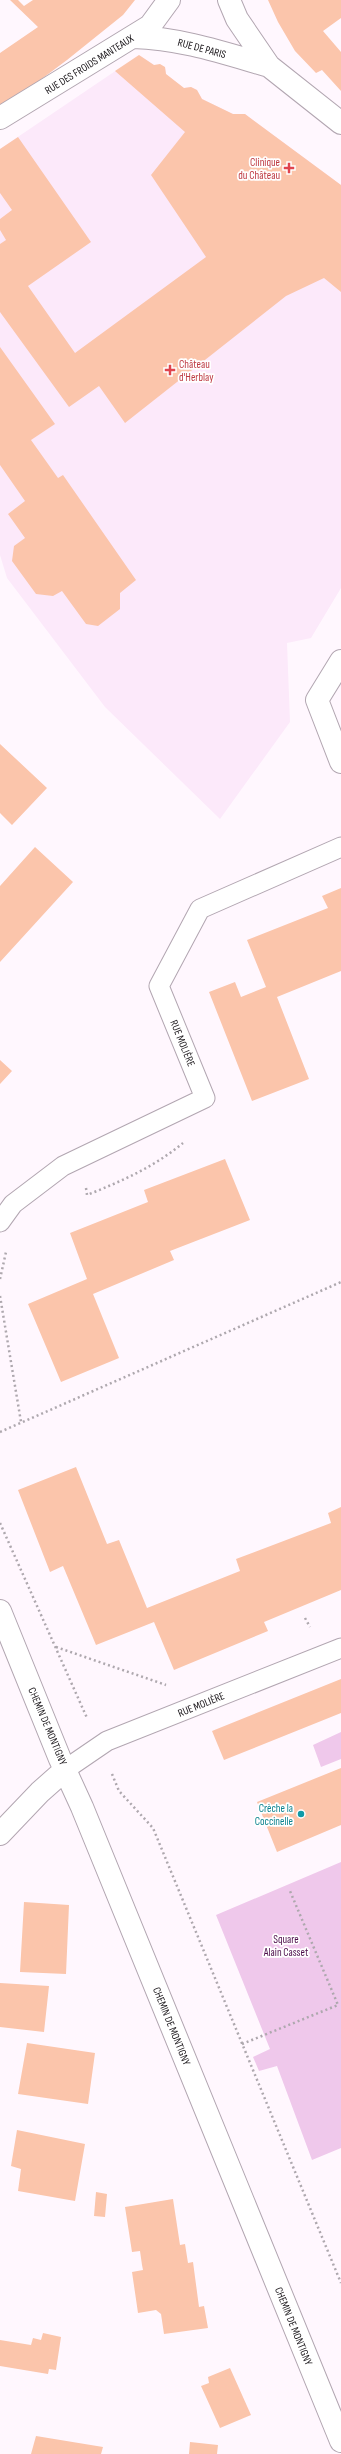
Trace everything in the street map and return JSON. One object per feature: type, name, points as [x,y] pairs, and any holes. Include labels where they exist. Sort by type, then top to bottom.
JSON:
[{"type":"street","name":"RUE DES FROIDS MANTEAUX","points":[[0,118],[150,26],[169,0]]},
{"type":"street","name":"RUE DE PARIS","points":[[230,0],[237,19],[269,66],[341,123]]},
{"type":"street","name":"RUE DE PARIS","points":[[133,37],[162,38],[178,41],[269,66]]},
{"type":"street","points":[[341,661],[317,700],[341,762]]},
{"type":"street","name":"CHEMIN DE MONTIGNY","points":[[0,1611],[341,2441]]},
{"type":"street","points":[[0,1834],[40,1792],[66,1769]]},
{"type":"lane","name":"RUE MOLIÈRE","points":[[0,1222],[13,1204],[63,1166],[205,1098],[159,986],[200,909],[341,847]]},
{"type":"lane","name":"RUE MOLIÈRE","points":[[66,1769],[107,1741],[341,1648]]},
{"type":"path","points":[[0,1432],[341,1282]]},
{"type":"path","points":[[0,1296],[21,1422]]},
{"type":"path","points":[[0,1524],[119,1791],[153,1828],[341,2283]]},
{"type":"path","points":[[55,1647],[166,1685],[168,1691]]},
{"type":"path","points":[[242,2044],[338,2004],[290,1891]]},
{"type":"shaded area","name":"Château d'Herblay","points":[[139,55],[154,65],[165,67],[166,74],[184,88],[191,87],[197,90],[202,99],[233,114],[245,114],[341,185],[341,588],[311,638],[287,643],[290,722],[220,819],[105,707],[7,578],[0,555],[0,149]]},
{"type":"green space","points":[[341,1732],[341,1759],[321,1767],[313,1745]]},
{"type":"green space","name":"Square Alain Casset","points":[[341,1862],[341,2148],[312,2160],[277,2066],[259,2071],[253,2057],[270,2049],[216,1915]]},
{"type":"building","points":[[10,0],[18,0],[24,6],[33,0],[135,0],[123,15],[67,60],[0,110],[0,53],[38,27]]},
{"type":"building","points":[[268,0],[341,0],[341,18],[323,31],[341,52],[341,91],[322,70],[316,73],[295,51],[278,22]]},
{"type":"building","points":[[139,55],[154,65],[160,64],[165,67],[166,74],[184,88],[191,87],[197,90],[202,99],[233,114],[245,114],[341,185],[341,292],[324,278],[286,296],[125,423],[99,386],[69,407],[0,312],[0,244],[6,240],[0,230],[0,219],[12,210],[0,193],[0,149],[18,137],[91,242],[28,286],[75,353],[206,257],[151,175],[185,132],[115,71]]},
{"type":"building","points":[[0,347],[55,424],[31,440],[58,478],[63,475],[136,580],[120,593],[120,609],[98,626],[86,624],[62,591],[53,596],[36,594],[12,561],[14,546],[25,538],[8,514],[25,501],[0,465]]},
{"type":"building","points":[[0,744],[47,788],[12,825],[0,813]]},
{"type":"building","points":[[35,847],[73,882],[0,962],[0,886]]},
{"type":"building","points":[[341,888],[341,971],[277,997],[309,1079],[252,1101],[209,992],[235,982],[241,997],[266,987],[247,940],[328,908],[322,896]]},
{"type":"building","points":[[0,1060],[12,1071],[0,1084]]},
{"type":"building","points":[[225,1159],[250,1220],[170,1251],[174,1260],[93,1294],[119,1358],[61,1382],[28,1304],[87,1279],[70,1233],[148,1202],[144,1190]]},
{"type":"building","points":[[76,1467],[107,1544],[119,1540],[147,1608],[240,1571],[236,1559],[331,1523],[328,1513],[341,1507],[341,1590],[264,1622],[268,1631],[174,1670],[154,1622],[96,1645],[63,1566],[50,1572],[18,1490]]},
{"type":"building","points":[[341,1679],[341,1713],[224,1760],[212,1731]]},
{"type":"building","name":"Crèche la Coccinelle","points":[[341,1768],[341,1825],[277,1852],[257,1802]]},
{"type":"building","points":[[24,1902],[69,1905],[66,1974],[20,1972]]},
{"type":"building","points":[[0,1983],[49,1986],[44,2032],[0,2027]]},
{"type":"building","points":[[27,2043],[95,2053],[88,2104],[18,2094]]},
{"type":"building","points":[[17,2130],[85,2144],[75,2201],[18,2191],[21,2169],[11,2166]]},
{"type":"building","points":[[96,2192],[107,2194],[105,2217],[94,2216]]},
{"type":"building","points":[[173,2199],[180,2245],[185,2244],[188,2263],[193,2262],[199,2307],[204,2306],[208,2328],[164,2334],[161,2314],[156,2310],[138,2313],[132,2272],[143,2270],[140,2251],[132,2252],[125,2207]]},
{"type":"building","points":[[43,2333],[61,2337],[56,2370],[49,2369],[48,2374],[0,2366],[0,2340],[31,2345],[33,2338],[41,2340]]},
{"type":"building","points":[[230,2368],[251,2415],[220,2428],[201,2386],[209,2383],[208,2377]]},
{"type":"building","points":[[36,2436],[103,2447],[101,2454],[31,2454]]},
{"type":"building","points":[[190,2442],[218,2445],[217,2454],[189,2454]]},
{"type":"place","name":"Clinique du Château","points":[[289,168]]},
{"type":"place","name":"Château d'Herblay","points":[[170,370]]},
{"type":"place","name":"Crèche la Coccinelle","points":[[301,1814]]}]
